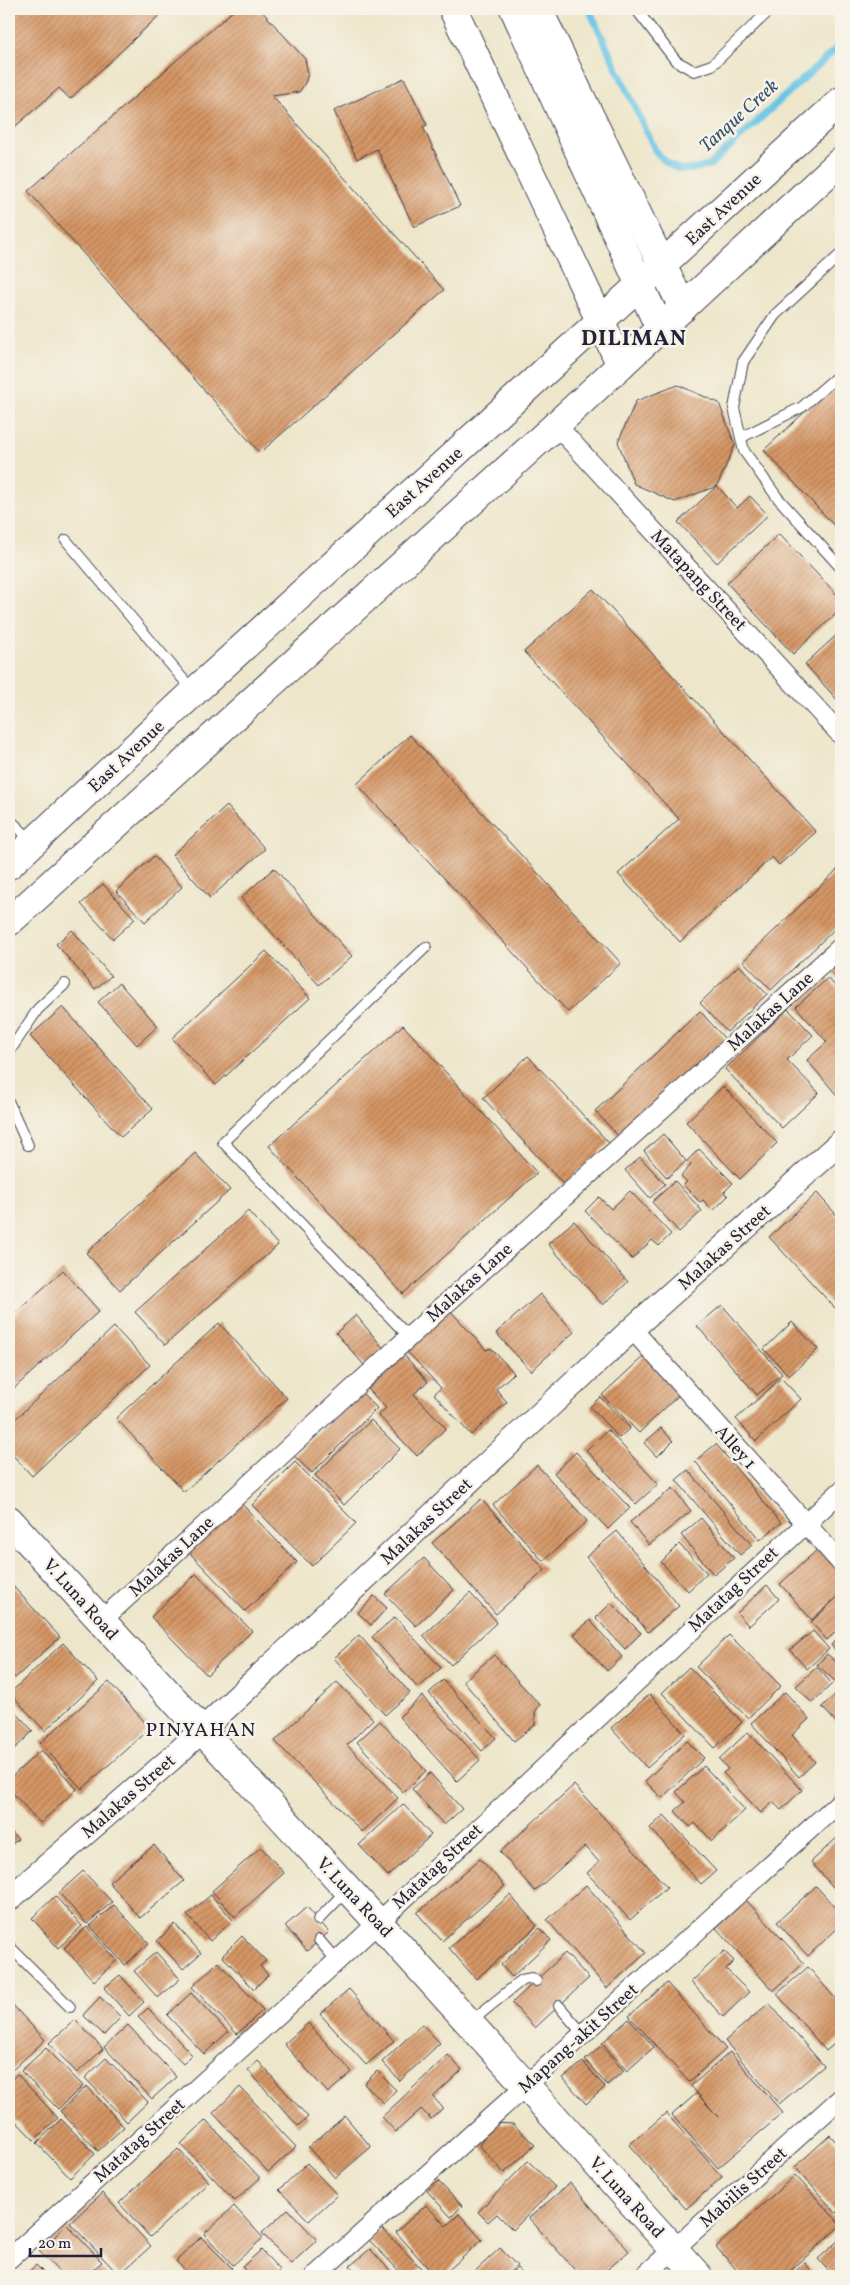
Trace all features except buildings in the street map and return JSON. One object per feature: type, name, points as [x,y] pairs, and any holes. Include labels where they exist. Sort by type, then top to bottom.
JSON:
[{"type":"main road","points":[[453,9],[599,322],[621,365]]},
{"type":"main road","points":[[514,9],[660,329]]},
{"type":"main road","points":[[538,9],[683,308]]},
{"type":"main road","name":"East Avenue","points":[[9,865],[194,692],[841,101]]},
{"type":"main road","points":[[9,922],[556,425],[841,161]]},
{"type":"main road","name":"V. Luna Road","points":[[9,1520],[348,1889],[698,2276]]},
{"type":"street","name":"Matapang Street","points":[[556,425],[841,735]]},
{"type":"street","name":"Malakas Lane","points":[[101,1621],[406,1334],[841,947]]},
{"type":"street","name":"Malakas Street","points":[[9,1899],[201,1730],[632,1329],[841,1142]]},
{"type":"street","name":"Alley 1","points":[[632,1329],[841,1563]]},
{"type":"street","name":"Matatag Street","points":[[9,2259],[337,1961],[804,1523],[841,1491]]},
{"type":"street","name":"Mapang-akit Street","points":[[315,2276],[841,1801]]},
{"type":"street","name":"Mabilis Street","points":[[644,2276],[841,2098]]},
{"type":"lane","points":[[636,9],[676,61],[694,71],[712,66],[771,9]]},
{"type":"lane","points":[[841,254],[775,315],[743,362],[734,408],[744,451],[777,497],[841,568]]},
{"type":"lane","points":[[742,437],[802,407],[841,373]]},
{"type":"lane","points":[[66,540],[194,692]]},
{"type":"lane","points":[[9,820],[33,843]]},
{"type":"lane","points":[[406,1334],[223,1142],[426,947]]},
{"type":"lane","points":[[9,1052],[38,1009],[65,984]]},
{"type":"lane","points":[[9,1103],[28,1145]]},
{"type":"lane","points":[[318,1920],[348,1889]]},
{"type":"lane","points":[[319,1940],[337,1961]]},
{"type":"lane","points":[[9,1946],[70,2007]]},
{"type":"lane","points":[[469,2023],[522,1980],[532,1978],[536,1981]]},
{"type":"lane","points":[[559,2006],[583,2034]]},
{"type":"waterway","name":"Tanque Creek","points":[[589,9],[656,152],[669,164],[686,170],[710,165],[841,44]]},
{"type":"district","name":"DILIMAN","points":[[634,337]]},
{"type":"district","name":"PINYAHAN","points":[[201,1729]]}]
